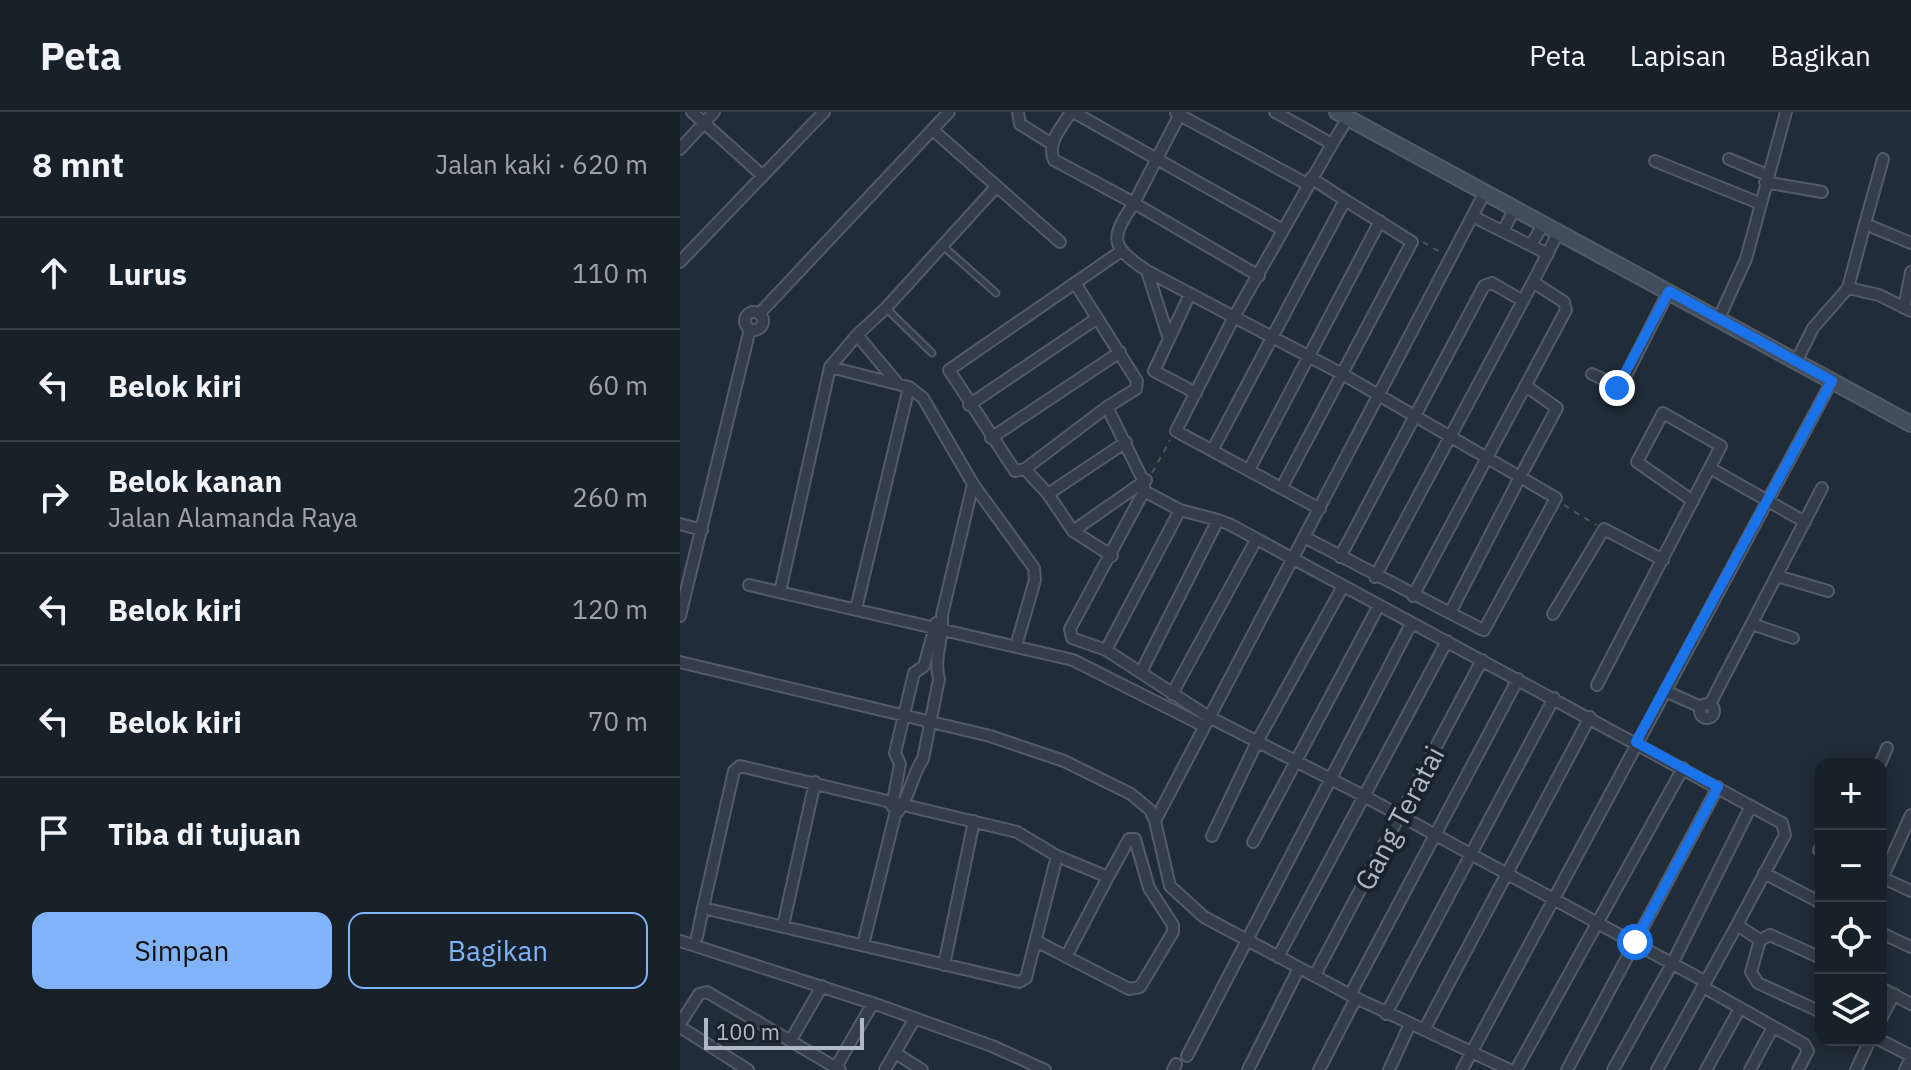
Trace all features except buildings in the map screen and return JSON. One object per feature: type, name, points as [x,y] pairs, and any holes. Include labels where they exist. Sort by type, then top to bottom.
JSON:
[{"type":"main road","points":[[1342,115],[1911,424]]},
{"type":"street","points":[[692,112],[763,176]]},
{"type":"street","points":[[680,149],[714,112]]},
{"type":"street","points":[[680,262],[824,112]]},
{"type":"street","points":[[680,616],[750,329],[747,317],[759,314],[949,112]]},
{"type":"street","points":[[1018,112],[1020,124],[1052,144]]},
{"type":"street","points":[[1259,276],[1054,160],[1052,144],[1072,112],[1283,230]]},
{"type":"street","points":[[1275,112],[1332,144]]},
{"type":"street","points":[[1719,318],[1746,259],[1786,112]]},
{"type":"street","points":[[1118,254],[1118,227],[1134,203],[1178,113],[1345,200],[1412,242],[1282,487]]},
{"type":"street","points":[[1320,509],[1176,431],[1234,317],[1332,144],[1342,115]]},
{"type":"street","points":[[934,131],[1060,242]]},
{"type":"street","points":[[1729,159],[1766,178],[1822,192]]},
{"type":"street","points":[[1797,360],[1813,328],[1848,288],[1883,159]]},
{"type":"street","points":[[1655,161],[1759,203]]},
{"type":"street","points":[[780,592],[830,367],[996,187]]},
{"type":"street","points":[[1155,821],[1485,192]]},
{"type":"street","points":[[1213,449],[1345,200]]},
{"type":"street","points":[[1503,231],[1515,208]]},
{"type":"street","points":[[1474,217],[1548,254]]},
{"type":"street","points":[[1249,470],[1380,221]]},
{"type":"street","points":[[1531,245],[1544,223]]},
{"type":"street","points":[[1865,224],[1911,243]]},
{"type":"street","points":[[1375,577],[1559,231]]},
{"type":"street","points":[[1075,283],[1138,385],[1025,469],[1013,470],[969,405],[950,368],[1075,283],[1105,264],[1118,254]]},
{"type":"street","points":[[1118,254],[1344,375],[1556,498],[1486,628],[1481,629],[1304,541]]},
{"type":"street","points":[[1147,271],[1169,339]]},
{"type":"street","points":[[1848,288],[1879,295],[1908,310],[1911,272]]},
{"type":"street","points":[[1413,596],[1567,307],[1533,282]]},
{"type":"street","points":[[1340,557],[1486,284],[1492,283],[1523,301]]},
{"type":"street","points":[[1592,374],[1620,387],[1669,291]]},
{"type":"street","points":[[1190,294],[1154,371],[1196,393]]},
{"type":"street","points":[[969,405],[1096,319]]},
{"type":"street","points":[[857,335],[903,385],[923,398],[973,484],[1034,568],[1035,580],[1016,646]]},
{"type":"street","points":[[991,438],[1120,352]]},
{"type":"street","points":[[830,367],[903,385]]},
{"type":"street","points":[[1462,1070],[1832,381]]},
{"type":"street","points":[[856,609],[903,385]]},
{"type":"street","points":[[1450,613],[1557,408],[1526,386]]},
{"type":"street","points":[[1107,407],[1146,482],[1180,510],[1218,520],[1590,717],[1639,738],[1683,768],[1786,828],[1657,1070]]},
{"type":"street","points":[[1597,685],[1663,560],[1720,449],[1718,441],[1669,413],[1661,415],[1637,462],[1693,501]]},
{"type":"street","points":[[1048,494],[1126,442]]},
{"type":"street","points":[[1710,468],[1805,522]]},
{"type":"street","points":[[1025,469],[1048,494],[1073,531],[1112,556]]},
{"type":"street","points":[[1073,531],[1146,482]]},
{"type":"street","points":[[1146,482],[1112,556],[1069,632],[1074,639],[1106,650],[1141,672],[1206,721]]},
{"type":"street","points":[[929,668],[973,484]]},
{"type":"street","points":[[1665,691],[1706,706],[1822,488]]},
{"type":"street","points":[[1106,650],[1180,510]]},
{"type":"street","points":[[1141,672],[1218,520]]},
{"type":"street","points":[[680,524],[702,530]]},
{"type":"street","points":[[1553,614],[1604,529],[1663,560]]},
{"type":"street","points":[[1172,694],[1256,540]]},
{"type":"street","points":[[1777,576],[1828,591]]},
{"type":"street","points":[[749,585],[1073,660],[1206,721],[1258,740],[1673,962],[1739,1010],[1808,1048],[1798,1070]]},
{"type":"street","points":[[1212,836],[1258,740],[1342,588]]},
{"type":"street","points":[[1253,842],[1378,607]]},
{"type":"street","points":[[1187,1056],[1244,940],[1411,624]]},
{"type":"street","points":[[1752,624],[1793,638]]},
{"type":"street","points":[[1278,957],[1447,641]]},
{"type":"street","name":"Gang Teratai","points":[[1315,975],[1482,660]]},
{"type":"street","points":[[680,662],[905,714],[1064,761],[1131,794],[1150,810],[1170,886],[1204,917],[1386,1014],[1513,1070],[1599,923],[1683,768]]},
{"type":"street","points":[[895,815],[890,801],[900,764],[895,753],[914,673],[929,668]]},
{"type":"street","points":[[863,945],[895,815],[905,804],[914,768],[923,759],[939,679],[929,668]]},
{"type":"street","points":[[1319,1070],[1353,997],[1518,679]]},
{"type":"street","points":[[1386,1014],[1554,698]]},
{"type":"street","points":[[1424,1030],[1590,717]]},
{"type":"street","points":[[1883,758],[1887,748]]},
{"type":"street","points":[[900,764],[914,768]]},
{"type":"street","points":[[697,937],[735,768],[815,782],[974,821],[1032,838],[1057,856],[1108,877]]},
{"type":"street","points":[[783,926],[815,782]]},
{"type":"street","points":[[1567,1070],[1718,787]]},
{"type":"street","points":[[1613,1070],[1673,962],[1751,806]]},
{"type":"street","points":[[1887,870],[1907,836],[1911,815]]},
{"type":"street","points":[[944,965],[974,821]]},
{"type":"street","points":[[1036,941],[1066,957],[1129,989],[1137,989],[1173,932],[1171,919],[1149,888],[1135,839],[1129,839],[1066,957]]},
{"type":"street","points":[[703,908],[1023,981],[1057,856]]},
{"type":"street","points":[[1764,873],[1819,902]]},
{"type":"street","points":[[1887,881],[1911,891]]},
{"type":"street","points":[[1737,925],[1760,940]]},
{"type":"street","points":[[1815,955],[1770,935],[1760,940],[1751,972],[1755,980],[1815,1009]]},
{"type":"street","points":[[1887,936],[1911,947]]},
{"type":"street","points":[[680,941],[873,1003],[992,1046],[1045,1070]]},
{"type":"street","points":[[1248,1070],[1299,968]]},
{"type":"street","points":[[791,1040],[822,986]]},
{"type":"street","points":[[1887,991],[1911,1004]]},
{"type":"street","points":[[748,1070],[680,1026],[699,994],[707,992],[838,1069],[873,1003]]},
{"type":"street","points":[[1887,1007],[1894,994]]},
{"type":"street","points":[[1706,1070],[1739,1010]]},
{"type":"street","points":[[885,1070],[915,1018]]},
{"type":"street","points":[[1389,1070],[1410,1024]]},
{"type":"street","points":[[1750,1070],[1773,1027]]},
{"type":"street","points":[[1887,1044],[1911,1057],[1905,1070]]},
{"type":"street","points":[[1856,1070],[1867,1046]]},
{"type":"street","points":[[897,1054],[922,1070]]},
{"type":"lane","points":[[942,245],[996,293]]},
{"type":"lane","points":[[886,308],[932,353]]},
{"type":"path","points":[[1412,242],[1419,241],[1450,257]]},
{"type":"path","points":[[1146,482],[1176,431]]},
{"type":"path","points":[[1556,498],[1604,529]]},
{"type":"route","points":[[1617,388],[1669,291],[1832,381],[1636,742],[1718,787],[1635,942]]}]
